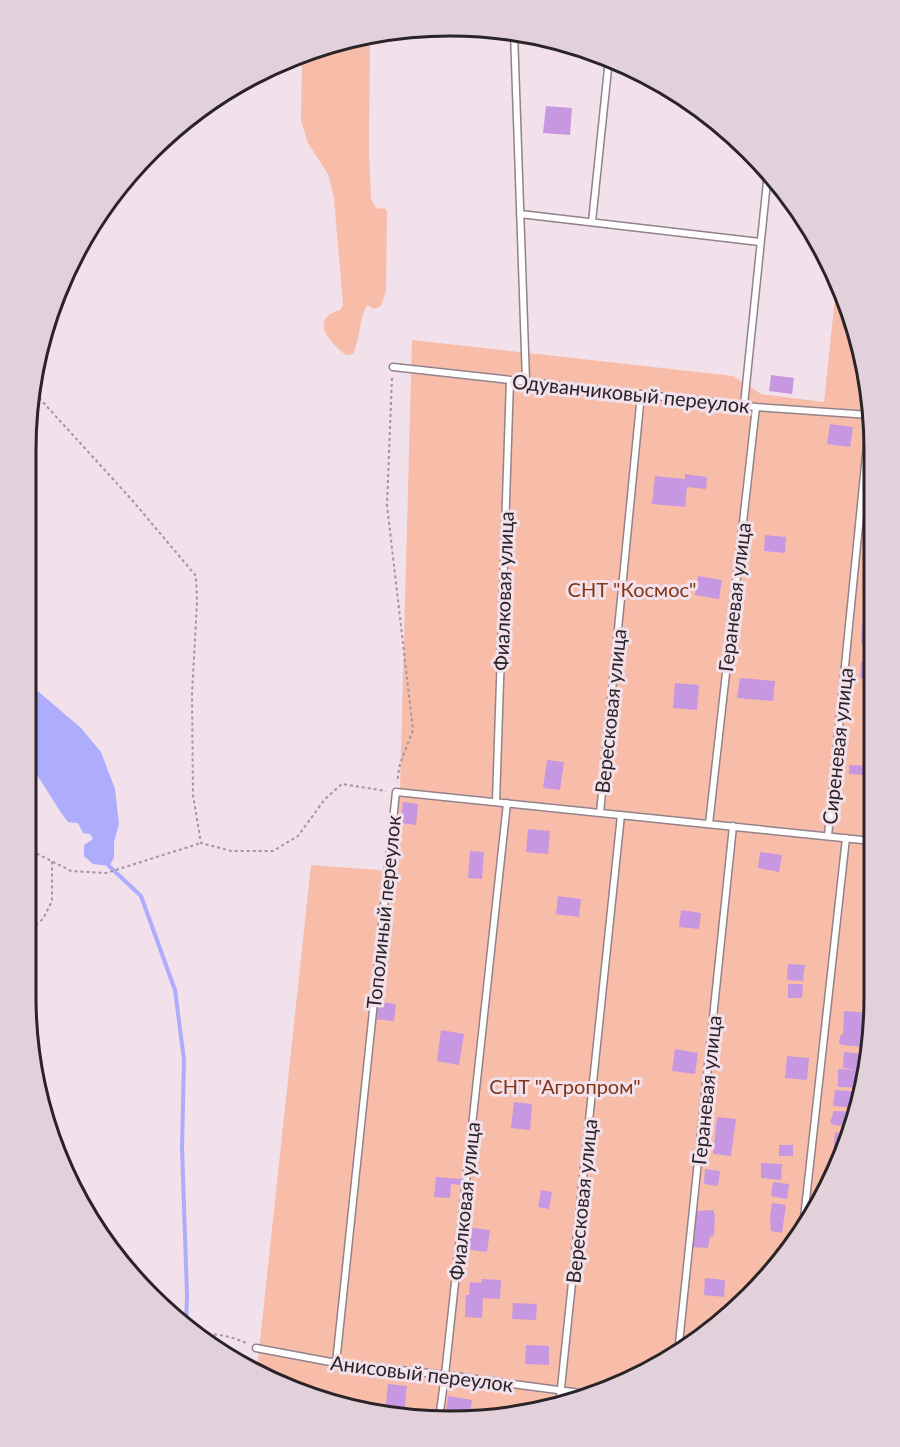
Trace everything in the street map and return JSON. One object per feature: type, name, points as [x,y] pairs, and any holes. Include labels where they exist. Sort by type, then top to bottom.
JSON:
[{"type":"lane","points":[[514,42],[526,381]]},
{"type":"lane","points":[[592,222],[608,68]]},
{"type":"lane","points":[[744,405],[767,184]]},
{"type":"lane","points":[[520,214],[760,242]]},
{"type":"lane","name":"Одуванчиковый переулок","points":[[393,367],[756,407],[862,414]]},
{"type":"lane","name":"Фиалковая улица","points":[[496,802],[510,380]]},
{"type":"lane","name":"Вересковая улица","points":[[600,813],[641,394]]},
{"type":"lane","name":"Гераневая улица","points":[[709,824],[756,407]]},
{"type":"lane","name":"Сиреневая улица","points":[[828,836],[864,475]]},
{"type":"lane","name":"Тополиный переулок","points":[[336,1363],[396,792],[864,840]]},
{"type":"lane","name":"Фиалковая улица","points":[[441,1411],[507,803]]},
{"type":"lane","name":"Вересковая улица","points":[[560,1396],[621,815]]},
{"type":"lane","name":"Гераневая улица","points":[[679,1342],[733,826]]},
{"type":"lane","name":"Сиреневая улица","points":[[805,1210],[846,838]]},
{"type":"lane","name":"Анисовый переулок","points":[[256,1348],[336,1363],[572,1392]]},
{"type":"path","points":[[36,853],[71,871],[106,873],[201,843],[231,851],[273,851],[298,836],[325,799],[342,784],[396,792],[400,764],[413,730],[387,505],[393,367]]},
{"type":"path","points":[[40,399],[132,500],[196,576],[197,602],[192,694],[193,795],[201,843]]},
{"type":"path","points":[[36,925],[44,919],[52,901],[52,861]]},
{"type":"path","points":[[209,1333],[239,1339],[256,1348]]},
{"type":"green space","points":[[370,44],[371,199],[377,209],[384,208],[387,211],[386,291],[381,306],[374,309],[367,305],[353,354],[346,355],[325,331],[325,319],[340,310],[343,305],[334,198],[328,174],[308,143],[301,121],[302,64]]},
{"type":"green space","points":[[835,299],[856,369],[863,423],[864,997],[860,1051],[850,1104],[832,1155],[809,1204],[761,1270],[743,1290],[702,1325],[657,1356],[633,1368],[557,1397],[477,1410],[423,1410],[396,1407],[369,1403],[317,1389],[258,1363],[311,865],[392,871],[400,789],[412,340],[733,376],[761,394],[824,402]]},
{"type":"water","points":[[36,690],[81,728],[101,752],[115,789],[119,824],[114,842],[114,858],[109,866],[93,864],[84,856],[84,845],[93,839],[90,834],[83,833],[78,823],[68,822],[36,774]]},
{"type":"building","points":[[546,106],[572,108],[570,135],[543,133]]},
{"type":"building","points":[[771,375],[794,378],[792,394],[769,391]]},
{"type":"building","points":[[830,424],[853,427],[850,447],[827,444]]},
{"type":"building","points":[[685,474],[707,477],[706,489],[687,487],[685,507],[652,504],[655,476],[685,479]]},
{"type":"building","points":[[765,535],[786,537],[785,553],[764,551]]},
{"type":"building","points":[[698,576],[722,580],[719,599],[695,595]]},
{"type":"building","points":[[862,623],[864,623],[864,644],[861,644]]},
{"type":"building","points":[[861,662],[864,662],[864,678],[860,678]]},
{"type":"building","points":[[740,678],[775,681],[773,701],[737,698]]},
{"type":"building","points":[[675,683],[699,685],[697,710],[673,708]]},
{"type":"building","points":[[547,760],[564,762],[560,790],[543,788]]},
{"type":"building","points":[[849,765],[864,766],[864,775],[849,774]]},
{"type":"building","points":[[403,802],[418,804],[416,825],[400,823]]},
{"type":"building","points":[[528,829],[550,831],[548,854],[526,852]]},
{"type":"building","points":[[470,851],[484,852],[482,879],[468,878]]},
{"type":"building","points":[[760,852],[782,855],[779,872],[758,868]]},
{"type":"building","points":[[558,896],[581,899],[579,917],[556,914]]},
{"type":"building","points":[[681,910],[701,913],[699,929],[679,927]]},
{"type":"building","points":[[788,964],[805,965],[803,981],[787,980]]},
{"type":"building","points":[[788,984],[803,984],[802,998],[788,998]]},
{"type":"building","points":[[375,1001],[396,1004],[394,1021],[373,1019]]},
{"type":"building","points":[[844,1011],[863,1013],[860,1047],[839,1043],[840,1036],[843,1034]]},
{"type":"building","points":[[441,1030],[464,1034],[459,1065],[437,1061]]},
{"type":"building","points":[[675,1049],[698,1053],[695,1074],[672,1071]]},
{"type":"building","points":[[844,1052],[860,1053],[854,1088],[838,1087],[838,1069],[856,1070],[843,1068]]},
{"type":"building","points":[[787,1056],[809,1058],[807,1080],[785,1078]]},
{"type":"building","points":[[835,1090],[853,1091],[849,1107],[833,1106]]},
{"type":"building","points":[[514,1102],[532,1104],[530,1130],[511,1128]]},
{"type":"building","points":[[834,1111],[848,1112],[843,1126],[830,1122]]},
{"type":"building","points":[[717,1117],[736,1119],[731,1156],[713,1154]]},
{"type":"building","points":[[835,1132],[841,1133],[833,1152]]},
{"type":"building","points":[[779,1145],[793,1145],[793,1156],[779,1156]]},
{"type":"building","points":[[761,1163],[782,1164],[781,1180],[761,1178]]},
{"type":"building","points":[[705,1169],[720,1171],[718,1186],[704,1184]]},
{"type":"building","points":[[436,1177],[461,1179],[461,1185],[451,1184],[450,1198],[434,1197]]},
{"type":"building","points":[[773,1182],[789,1184],[787,1199],[771,1196]]},
{"type":"building","points":[[541,1190],[552,1192],[549,1209],[538,1207]]},
{"type":"building","points":[[772,1203],[786,1205],[782,1233],[771,1231]]},
{"type":"building","points":[[713,1210],[714,1235],[710,1237],[708,1248],[692,1247],[692,1223],[695,1221],[697,1211]]},
{"type":"building","points":[[465,1227],[490,1230],[487,1252],[463,1249]]},
{"type":"building","points":[[705,1278],[725,1280],[724,1297],[704,1295]]},
{"type":"building","points":[[482,1279],[501,1280],[500,1299],[483,1298],[482,1318],[465,1317],[466,1295],[469,1295],[470,1282],[481,1283]]},
{"type":"building","points":[[513,1303],[537,1304],[536,1320],[512,1319]]},
{"type":"building","points":[[526,1345],[549,1346],[549,1365],[525,1364]]},
{"type":"building","points":[[388,1384],[407,1386],[405,1408],[386,1405]]},
{"type":"building","points":[[448,1396],[472,1400],[471,1410],[446,1411]]},
{"type":"waterway","points":[[108,863],[141,896],[175,990],[184,1060],[182,1147],[186,1316]]},
{"type":"park label","name":"СНТ \"Космос\"","points":[[632,589]]},
{"type":"park label","name":"СНТ \"Агропром\"","points":[[565,1086]]}]
